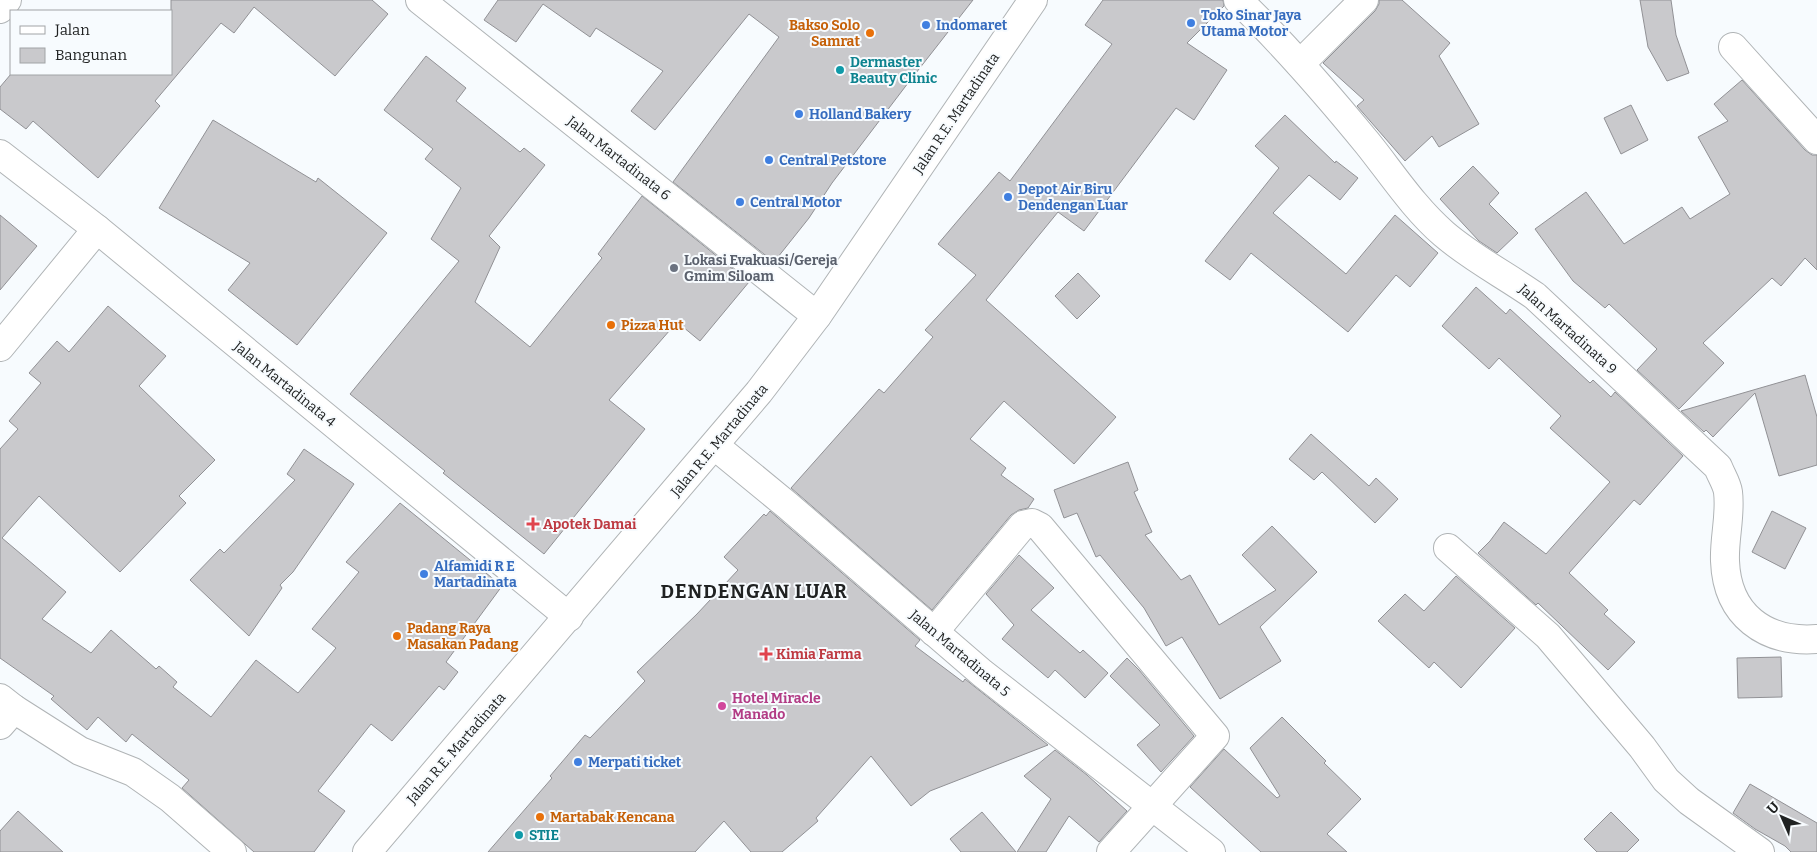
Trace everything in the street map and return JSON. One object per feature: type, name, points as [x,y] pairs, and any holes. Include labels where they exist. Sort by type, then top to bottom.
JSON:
[{"type":"main road","points":[[0,9],[7,0]]},
{"type":"main road","name":"Jalan Martadinata 6","points":[[420,0],[817,316]]},
{"type":"main road","name":"Jalan R.E. Martadinata","points":[[367,852],[716,446],[759,392],[817,316],[1033,0]]},
{"type":"main road","name":"Jalan Martadinata 9","points":[[1238,0],[1334,102],[1403,189],[1444,234],[1476,258],[1535,296],[1718,467],[1728,490],[1725,561],[1728,581],[1737,606],[1754,625],[1773,635],[1801,640],[1817,639]]},
{"type":"main road","points":[[1300,64],[1364,0]]},
{"type":"main road","points":[[1733,47],[1817,140]]},
{"type":"main road","name":"Jalan Martadinata 4","points":[[0,154],[97,229],[569,617]]},
{"type":"main road","points":[[0,347],[97,229]]},
{"type":"main road","name":"Jalan Martadinata 5","points":[[716,446],[1038,718],[1211,852]]},
{"type":"main road","points":[[934,632],[1023,525],[1032,523],[1040,527],[1215,736],[1151,805],[1111,852]]},
{"type":"main road","points":[[1448,548],[1548,636],[1642,747],[1666,780],[1688,801],[1760,852]]},
{"type":"main road","points":[[5,710],[80,751],[133,772],[170,798],[232,852]]},
{"type":"building","points":[[171,0],[372,0],[388,14],[335,76],[254,7],[234,33],[221,23],[155,101],[160,106],[98,178],[33,121],[26,129],[0,109],[0,87],[10,75],[172,75]]},
{"type":"building","points":[[498,0],[973,0],[832,183],[809,218],[774,262],[673,182],[779,37],[749,14],[655,130],[631,111],[663,71],[596,28],[590,37],[543,4],[516,42],[484,20]]},
{"type":"building","points":[[1103,0],[1223,0],[1224,6],[1187,43],[1227,70],[1194,120],[1176,108],[1084,231],[1058,212],[986,300],[1116,417],[1074,464],[1004,401],[970,439],[1006,468],[1001,475],[1034,499],[1028,508],[1019,510],[1011,515],[932,610],[791,488],[879,389],[884,393],[933,337],[925,330],[976,275],[938,244],[999,172],[1010,181],[1112,44],[1085,25]]},
{"type":"building","points":[[1379,0],[1402,0],[1450,43],[1439,56],[1479,124],[1439,147],[1432,136],[1405,161],[1357,106],[1364,100],[1323,63],[1375,11]]},
{"type":"building","points":[[1640,0],[1671,0],[1676,35],[1689,73],[1667,81],[1648,47]]},
{"type":"building","points":[[426,56],[466,88],[456,101],[520,152],[524,148],[545,165],[489,236],[500,247],[475,302],[530,347],[602,258],[598,254],[642,196],[749,282],[700,341],[677,322],[609,400],[645,429],[544,554],[443,473],[445,471],[350,394],[459,261],[431,239],[461,188],[425,159],[433,149],[384,110]]},
{"type":"building","points":[[1742,80],[1805,150],[1812,155],[1817,155],[1817,270],[1805,258],[1781,286],[1772,278],[1703,343],[1724,363],[1679,409],[1637,370],[1657,349],[1609,304],[1605,308],[1573,281],[1535,229],[1586,192],[1624,244],[1682,207],[1690,219],[1730,194],[1698,137],[1728,121],[1714,104]]},
{"type":"building","points":[[1631,105],[1648,140],[1621,154],[1604,118]]},
{"type":"building","points":[[1285,115],[1335,163],[1336,161],[1358,178],[1340,200],[1309,175],[1273,213],[1346,274],[1395,215],[1438,253],[1410,287],[1396,275],[1348,332],[1251,253],[1230,280],[1205,261],[1279,168],[1255,146]]},
{"type":"building","points":[[213,120],[316,182],[318,178],[387,233],[297,345],[228,290],[250,263],[159,208]]},
{"type":"building","points":[[1473,166],[1499,193],[1489,204],[1518,233],[1497,253],[1479,241],[1440,199]]},
{"type":"building","points":[[0,215],[37,246],[0,290]]},
{"type":"building","points":[[1078,273],[1100,296],[1077,319],[1055,296]]},
{"type":"building","points":[[1476,287],[1506,314],[1510,309],[1590,383],[1593,380],[1611,397],[1615,392],[1683,456],[1640,505],[1634,500],[1569,573],[1608,610],[1604,614],[1635,642],[1608,670],[1538,603],[1536,605],[1478,553],[1504,522],[1546,554],[1610,482],[1550,428],[1561,416],[1499,358],[1489,369],[1442,326]]},
{"type":"building","points":[[108,306],[166,356],[139,386],[215,460],[179,496],[186,503],[120,572],[39,496],[2,538],[66,592],[42,619],[91,653],[111,630],[156,669],[159,666],[177,682],[173,687],[211,717],[256,660],[298,693],[336,648],[312,629],[359,572],[346,562],[400,503],[502,586],[446,662],[458,672],[444,690],[439,686],[392,741],[371,724],[318,791],[345,811],[314,852],[254,852],[182,788],[189,780],[132,734],[126,742],[98,717],[87,730],[51,699],[54,696],[0,658],[0,449],[18,429],[9,421],[41,383],[29,373],[57,341],[69,352]]},
{"type":"building","points":[[1805,375],[1817,417],[1817,465],[1779,476],[1755,393],[1713,437],[1706,430],[1704,432],[1681,411]]},
{"type":"building","points":[[1311,434],[1369,486],[1376,478],[1398,499],[1375,523],[1322,472],[1314,480],[1289,459]]},
{"type":"building","points":[[304,449],[354,484],[293,572],[280,585],[282,588],[249,636],[190,580],[220,549],[224,553],[295,480],[287,474]]},
{"type":"building","points":[[1128,462],[1138,490],[1134,492],[1152,532],[1145,535],[1181,580],[1190,575],[1219,625],[1276,590],[1242,555],[1272,526],[1317,572],[1260,627],[1281,661],[1220,699],[1182,637],[1166,646],[1144,608],[1100,555],[1096,557],[1077,513],[1064,518],[1054,490]]},
{"type":"building","points":[[770,511],[920,640],[915,646],[963,682],[965,679],[1048,745],[930,791],[911,806],[871,756],[816,818],[818,821],[782,852],[751,852],[724,821],[695,852],[488,852],[552,778],[550,776],[585,735],[590,738],[645,681],[637,672],[697,614],[738,570],[724,557],[764,514],[766,516]]},
{"type":"building","points":[[1772,511],[1806,528],[1785,569],[1752,552]]},
{"type":"building","points":[[1019,555],[1054,588],[1031,610],[1080,653],[1083,650],[1108,673],[1085,698],[1055,670],[1048,678],[1002,639],[1014,625],[986,594]]},
{"type":"building","points":[[1456,576],[1515,628],[1461,688],[1434,662],[1429,668],[1378,621],[1405,594],[1424,611]]},
{"type":"building","points":[[1781,657],[1782,697],[1738,698],[1737,658]]},
{"type":"building","points":[[1127,658],[1194,736],[1161,772],[1137,745],[1160,725],[1110,676]]},
{"type":"building","points":[[1282,717],[1326,761],[1324,763],[1361,799],[1327,834],[1347,852],[1261,852],[1190,787],[1224,749],[1277,798],[1280,796],[1250,748]]},
{"type":"building","points":[[1055,750],[1087,775],[1127,811],[1099,842],[1069,816],[1046,852],[1017,852],[1051,799],[1024,776]]},
{"type":"building","points":[[1750,784],[1817,823],[1817,852],[1791,852],[1785,846],[1755,829],[1733,813]]},
{"type":"building","points":[[18,811],[63,852],[0,852],[0,831]]},
{"type":"building","points":[[982,812],[1016,852],[961,852],[950,839]]},
{"type":"building","points":[[1611,812],[1639,840],[1627,852],[1597,852],[1584,839]]},
{"type":"place","name":"Toko Sinar Jaya Utama Motor","points":[[1191,23]]},
{"type":"place","name":"Indomaret","points":[[926,25]]},
{"type":"place","name":"Bakso Solo Samrat","points":[[870,33]]},
{"type":"place","name":"Dermaster Beauty Clinic","points":[[840,70]]},
{"type":"place","name":"Holland Bakery","points":[[799,114]]},
{"type":"place","name":"Central Petstore","points":[[769,160]]},
{"type":"place","name":"Depot Air Biru Dendengan Luar","points":[[1008,197]]},
{"type":"place","name":"Central Motor","points":[[740,202]]},
{"type":"place","name":"Lokasi Evakuasi/Gereja Gmim Siloam","points":[[674,268]]},
{"type":"place","name":"Pizza Hut","points":[[611,325]]},
{"type":"place","name":"Apotek Damai","points":[[533,524]]},
{"type":"place","name":"Alfamidi R E Martadinata","points":[[424,574]]},
{"type":"place","name":"Padang Raya Masakan Padang","points":[[397,636]]},
{"type":"place","name":"Kimia Farma","points":[[766,654]]},
{"type":"place","name":"Hotel Miracle Manado","points":[[722,706]]},
{"type":"place","name":"Merpati ticket","points":[[578,762]]},
{"type":"place","name":"Martabak Kencana","points":[[540,817]]},
{"type":"place","name":"STIE","points":[[519,835]]},
{"type":"district","name":"DENDENGAN LUAR","points":[[754,591]]}]
